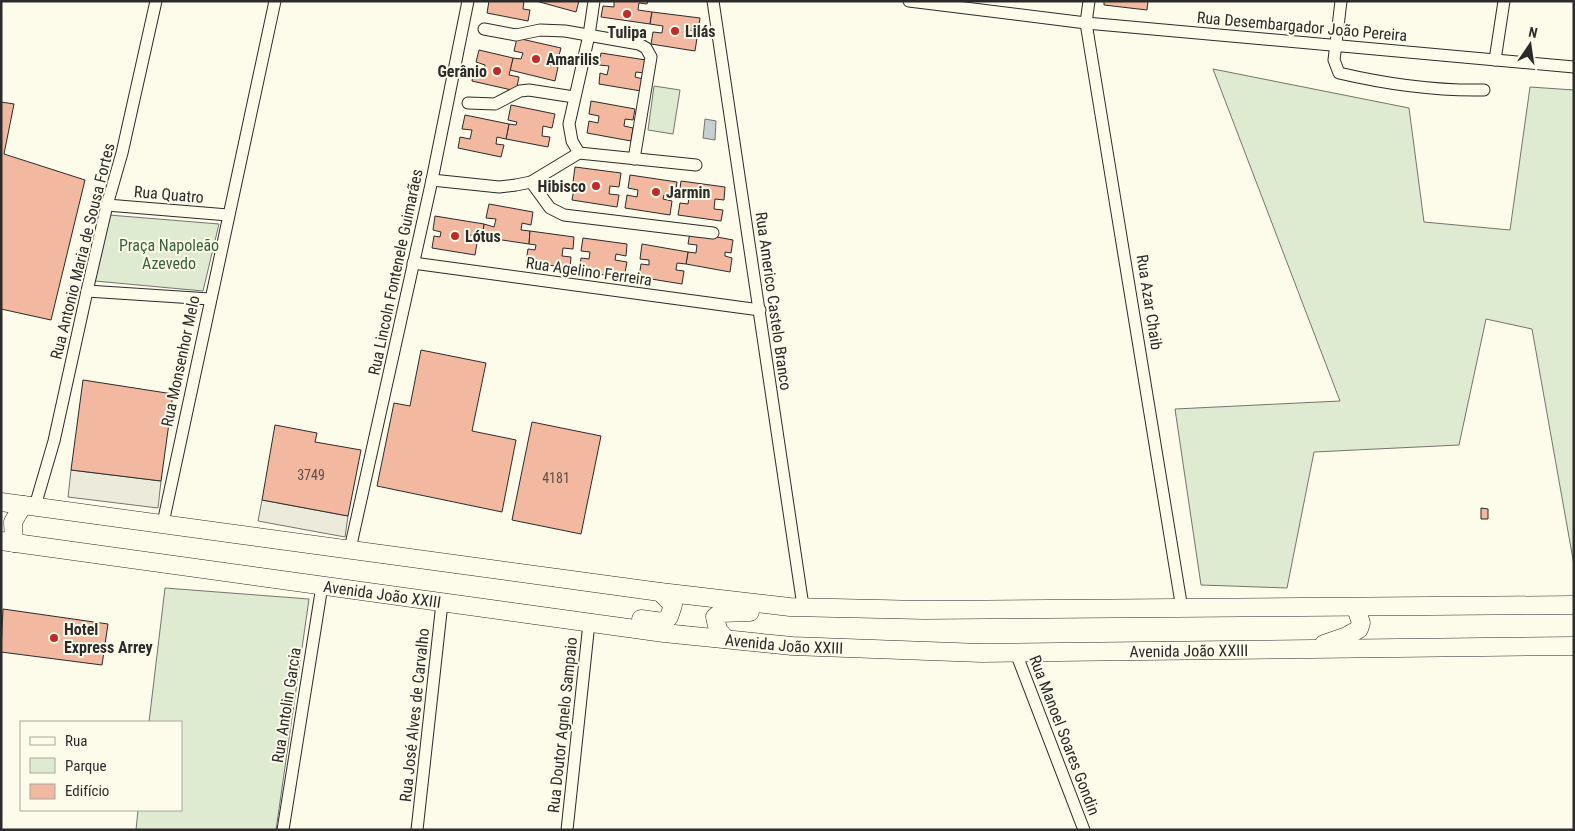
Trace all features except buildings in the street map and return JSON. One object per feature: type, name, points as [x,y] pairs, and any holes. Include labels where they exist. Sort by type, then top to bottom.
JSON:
[{"type":"main road","points":[[1,502],[660,592],[796,606],[924,610],[1574,605]]},
{"type":"main road","points":[[8,542],[14,522],[29,506]]},
{"type":"main road","name":"Avenida João XXIII","points":[[8,542],[589,623],[792,646],[922,652],[1574,646]]},
{"type":"main road","points":[[589,623],[616,618],[662,622],[669,617],[672,605],[660,592]]},
{"type":"main road","points":[[726,639],[715,624],[715,618],[720,613],[796,606]]},
{"type":"main road","points":[[1312,648],[1356,632],[1361,622],[1356,608]]},
{"type":"street","name":"Rua Antonio Maria de Sousa Fortes","points":[[29,506],[54,441],[87,291],[107,205],[122,153],[156,1]]},
{"type":"street","name":"Rua Monsenhor Melo","points":[[163,523],[275,1]]},
{"type":"street","name":"Rua Lincoln Fontenele Guimarães","points":[[350,549],[432,180],[468,1]]},
{"type":"street","points":[[579,153],[569,132],[574,97],[589,35],[594,1]]},
{"type":"street","name":"Rua Americo Castelo Branco","points":[[713,1],[760,310],[796,606]]},
{"type":"street","name":"Rua Desembargador João Pereira","points":[[909,1],[957,5],[1086,23],[1574,67]]},
{"type":"street","name":"Rua Azar Chaib","points":[[1089,1],[1086,23],[1182,609]]},
{"type":"street","points":[[1341,1],[1334,46],[1334,60],[1339,73],[1380,83],[1458,90],[1484,90]]},
{"type":"street","points":[[1495,60],[1504,1]]},
{"type":"street","points":[[484,29],[516,35],[550,30],[589,35],[639,44],[649,52],[650,57],[634,159]]},
{"type":"street","points":[[468,103],[495,104],[520,91],[529,90],[574,97]]},
{"type":"street","points":[[432,180],[499,187],[531,182],[579,153],[696,165]]},
{"type":"street","points":[[531,182],[550,208],[564,215],[713,233]]},
{"type":"street","name":"Rua Quatro","points":[[107,205],[228,215]]},
{"type":"street","name":"Rua Agelino Ferreira","points":[[413,263],[760,310]]},
{"type":"street","points":[[87,291],[210,299]]},
{"type":"street","name":"Rua Antolin Garcia","points":[[282,830],[322,586]]},
{"type":"street","name":"Rua José Alves de Carvalho","points":[[417,830],[442,603]]},
{"type":"street","name":"Rua Doutor Agnelo Sampaio","points":[[567,830],[589,623]]},
{"type":"street","name":"Rua Manoel Soares Gondin","points":[[1016,652],[1084,830]]},
{"type":"green space","points":[[1213,69],[1409,108],[1424,222],[1510,230],[1530,87],[1574,90],[1574,565],[1532,329],[1486,319],[1459,445],[1314,452],[1287,588],[1201,585],[1175,409],[1340,401]]},
{"type":"green space","points":[[654,86],[680,90],[673,134],[648,130]]},
{"type":"green space","name":"Praça Napoleão Azevedo","points":[[109,215],[219,224],[203,291],[95,281]]},
{"type":"green space","points":[[165,588],[309,599],[276,830],[136,830],[138,811],[182,811],[182,721],[149,721]]},
{"type":"shaded area","points":[[705,119],[716,121],[715,140],[703,138]]},
{"type":"shaded area","points":[[71,470],[161,481],[158,508],[68,497]]},
{"type":"shaded area","points":[[262,500],[348,516],[345,537],[258,521]]},
{"type":"place","name":"Tulipa","points":[[627,14]]},
{"type":"place","name":"Lilás","points":[[675,31]]},
{"type":"place","name":"Amarilis","points":[[536,59]]},
{"type":"place","name":"Gerânio","points":[[497,71]]},
{"type":"place","name":"Hibisco","points":[[596,186]]},
{"type":"place","name":"Jarmin","points":[[656,192]]},
{"type":"place","name":"Lótus","points":[[455,236]]},
{"type":"place","name":"Hotel Express Arrey","points":[[54,638]]}]
